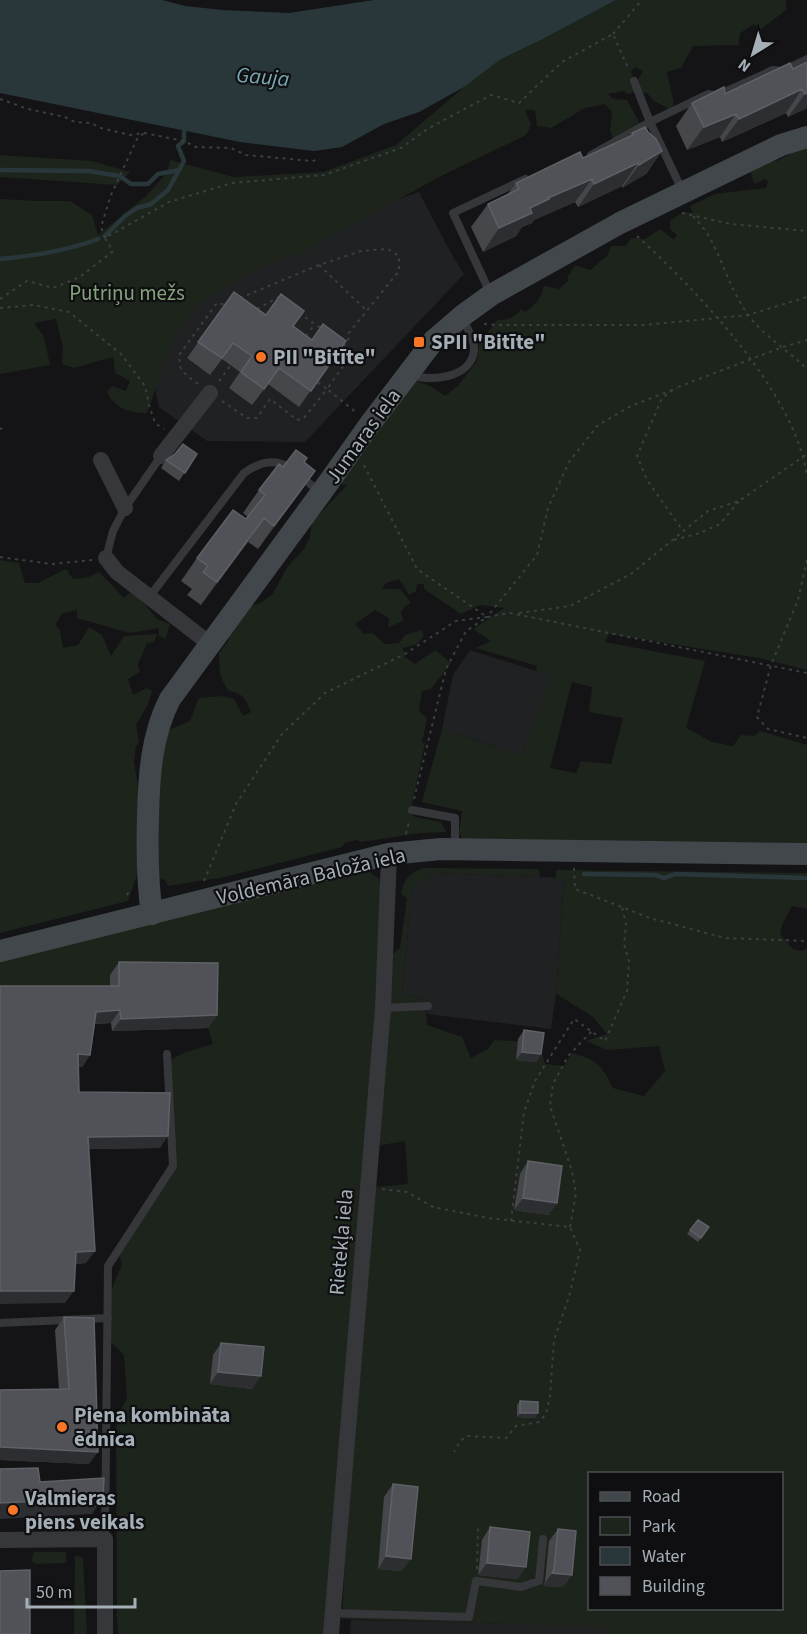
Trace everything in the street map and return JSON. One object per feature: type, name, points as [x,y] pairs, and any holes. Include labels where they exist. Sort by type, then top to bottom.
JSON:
[{"type":"street","name":"Jumaras iela","points":[[152,914],[146,872],[151,757],[161,717],[170,699],[434,340],[464,321],[491,295],[620,223],[781,145],[807,137]]},
{"type":"street","points":[[161,456],[210,393]]},
{"type":"street","points":[[101,460],[125,508]]},
{"type":"street","points":[[106,558],[117,572],[210,644]]},
{"type":"street","name":"Voldemāra Baloža iela","points":[[0,951],[389,854],[441,849],[807,854]]},
{"type":"street","name":"Rietekļa iela","points":[[331,1634],[383,1008],[389,854]]},
{"type":"street","points":[[0,1540],[105,1539],[105,1634]]},
{"type":"lane","points":[[577,162],[650,122],[708,94],[716,96],[773,70],[782,71],[807,59]]},
{"type":"lane","points":[[634,81],[683,193]]},
{"type":"lane","points":[[491,295],[453,213],[538,173]]},
{"type":"lane","points":[[408,374],[421,378],[440,377],[452,375],[466,366],[472,357],[474,347],[464,321]]},
{"type":"lane","points":[[106,558],[113,531],[125,508],[161,456]]},
{"type":"lane","points":[[150,597],[244,473],[258,463],[271,460],[279,462],[321,493]]},
{"type":"lane","points":[[411,810],[455,818],[455,850]]},
{"type":"lane","points":[[383,1008],[428,1006]]},
{"type":"lane","points":[[105,1539],[108,1266],[173,1166],[167,1054]]},
{"type":"lane","points":[[0,1323],[108,1318]]},
{"type":"lane","points":[[332,1613],[469,1617],[476,1581],[521,1587],[538,1581],[543,1539]]},
{"type":"path","points":[[105,238],[169,202],[221,186],[232,183],[324,175],[401,148],[429,128],[491,95],[519,103],[562,62],[613,34],[642,0]]},
{"type":"path","points":[[613,34],[634,81]]},
{"type":"path","points":[[0,99],[28,109],[65,117],[75,122],[91,123],[101,128],[130,135],[144,133],[184,141],[195,147],[237,150],[246,155],[312,161],[320,159]]},
{"type":"path","points":[[0,299],[27,281],[53,288],[80,277],[113,251],[100,227],[111,195],[137,139],[144,133]]},
{"type":"path","points":[[660,205],[693,216],[731,224],[807,231]]},
{"type":"path","points":[[693,216],[710,237],[727,280],[748,315],[770,340],[783,347],[807,369]]},
{"type":"path","points":[[620,223],[663,260],[716,318],[770,386],[788,416],[806,456],[807,477]]},
{"type":"path","points":[[225,304],[319,265],[361,251],[388,249],[399,256],[399,271],[348,334],[349,338],[344,345]]},
{"type":"path","points":[[319,265],[367,311]]},
{"type":"path","points":[[248,308],[259,309],[279,297],[288,304]]},
{"type":"path","points":[[464,321],[499,325],[644,325],[748,315],[807,297]]},
{"type":"path","points":[[236,306],[216,303],[179,355],[180,367],[186,375],[247,418],[257,418],[270,399],[297,420],[304,418],[353,352],[334,338]]},
{"type":"path","points":[[0,308],[34,306],[69,312],[121,354],[145,386],[155,423],[176,438]]},
{"type":"path","points":[[297,311],[325,331]]},
{"type":"path","points":[[301,343],[315,324]]},
{"type":"path","points":[[405,837],[446,669],[466,631],[487,617],[537,555],[549,508],[569,462],[598,425],[631,406],[677,387],[807,340]]},
{"type":"path","points":[[210,393],[231,365]]},
{"type":"path","points":[[314,379],[359,415]]},
{"type":"path","points":[[677,387],[662,398],[637,456],[646,480],[683,531]]},
{"type":"path","points":[[354,446],[417,569],[487,617]]},
{"type":"path","points":[[201,886],[236,804],[282,734],[325,693],[405,654],[456,621],[570,606],[631,574],[708,511],[739,501],[806,456]]},
{"type":"path","points":[[671,541],[700,533],[720,524],[739,501]]},
{"type":"path","points":[[0,556],[52,564],[106,558]]},
{"type":"path","points":[[807,560],[798,600],[771,665],[758,717],[768,729],[807,738]]},
{"type":"path","points":[[510,613],[807,674]]},
{"type":"path","points":[[574,866],[575,889],[650,918],[725,938],[807,941]]},
{"type":"path","points":[[511,1221],[524,1112],[535,1081],[574,1019],[605,1041],[627,992],[629,961],[624,944],[626,924],[622,907]]},
{"type":"path","points":[[454,1452],[460,1441],[467,1436],[506,1438],[516,1426],[539,1422],[546,1414],[550,1396],[554,1340],[569,1297],[580,1250],[570,1227],[576,1192],[572,1172],[550,1106],[553,1084],[568,1056],[592,1031]]},
{"type":"path","points":[[380,1188],[407,1192],[433,1207],[511,1221],[570,1227]]},
{"type":"path","points":[[476,1581],[478,1526]]},
{"type":"shaded area","points":[[419,192],[464,274],[305,442],[207,441],[159,407],[152,373],[175,279]]},
{"type":"shaded area","points":[[470,650],[552,676],[522,756],[442,729],[453,675]]},
{"type":"shaded area","points":[[433,873],[564,878],[556,994],[551,1029],[427,1014],[425,999],[402,994],[412,888]]},
{"type":"shaded area","points":[[351,1620],[606,1627],[605,1634],[350,1634]]},
{"type":"green space","name":"Putriņu mežs","points":[[616,0],[786,0],[786,10],[760,30],[754,24],[740,33],[739,45],[693,46],[681,68],[667,72],[674,104],[669,109],[654,101],[647,93],[638,92],[636,83],[643,71],[635,67],[631,72],[634,78],[634,92],[629,94],[623,91],[608,94],[613,99],[627,100],[640,124],[615,144],[610,131],[612,112],[605,104],[585,108],[551,128],[537,126],[535,110],[525,110],[531,125],[526,135],[441,176],[303,252],[267,264],[198,304],[175,335],[147,413],[135,412],[118,406],[110,397],[107,392],[112,386],[126,391],[130,381],[115,373],[113,357],[74,368],[62,364],[63,347],[56,319],[34,323],[44,337],[50,365],[0,374],[0,199],[70,201],[92,215],[98,235],[146,196],[167,173],[170,160],[234,177],[323,172],[396,145],[501,59]]},
{"type":"green space","points":[[807,144],[807,670],[759,658],[609,634],[605,642],[705,661],[686,728],[712,742],[733,746],[741,735],[754,736],[760,731],[807,745],[807,843],[463,840],[459,833],[462,811],[422,802],[442,729],[522,756],[551,676],[536,671],[537,666],[476,648],[491,641],[473,629],[504,608],[480,605],[461,614],[424,589],[424,584],[417,584],[416,591],[409,595],[399,579],[386,583],[382,589],[400,589],[411,603],[405,606],[401,613],[404,621],[388,627],[389,618],[375,610],[355,624],[364,634],[373,633],[385,644],[399,643],[405,635],[421,630],[424,635],[418,644],[403,648],[405,657],[415,664],[435,650],[451,663],[431,689],[422,691],[419,711],[427,718],[422,743],[425,743],[410,813],[415,817],[441,822],[446,832],[421,833],[361,842],[356,840],[345,843],[342,847],[225,877],[168,886],[164,879],[157,880],[154,862],[164,732],[190,721],[199,698],[222,696],[234,699],[243,716],[251,712],[243,697],[229,691],[220,673],[219,653],[228,641],[231,624],[248,607],[272,595],[288,566],[304,549],[310,537],[312,522],[347,485],[335,484],[411,379],[432,387],[445,396],[458,386],[477,361],[479,344],[497,320],[510,318],[521,309],[525,312],[532,307],[544,286],[559,289],[568,281],[568,276],[575,265],[590,270],[607,256],[611,246],[626,246],[631,238],[645,239],[660,229],[674,240],[677,235],[670,229],[670,221],[683,212],[693,213],[690,206],[715,194],[766,188],[768,181],[765,179],[754,184],[749,167],[767,158],[777,161]],"holes":[[[572,682],[592,687],[589,712],[623,718],[611,764],[581,761],[576,773],[550,768]]]},
{"type":"green space","points":[[0,155],[92,161],[130,172],[117,185],[0,177]]},
{"type":"green space","points":[[0,560],[19,563],[25,583],[38,583],[66,569],[73,579],[89,577],[99,572],[124,598],[133,590],[157,619],[170,624],[166,639],[159,636],[159,628],[130,633],[77,618],[77,610],[63,613],[55,625],[60,630],[63,648],[78,645],[89,627],[102,635],[111,656],[124,636],[157,634],[154,642],[147,643],[138,664],[140,672],[128,679],[133,695],[147,688],[152,691],[148,704],[136,725],[139,743],[136,746],[134,761],[138,786],[139,869],[128,901],[0,933]]},
{"type":"green space","points":[[424,868],[539,869],[540,877],[433,873],[412,888],[402,994],[425,999],[427,1025],[462,1037],[471,1058],[488,1049],[494,1040],[515,1041],[542,1053],[545,1064],[564,1066],[572,1053],[598,1064],[613,1088],[644,1096],[665,1071],[659,1046],[607,1050],[586,1041],[607,1034],[592,1016],[556,994],[564,879],[555,878],[557,870],[807,873],[807,909],[792,906],[780,934],[793,949],[802,951],[807,948],[807,1634],[605,1634],[606,1627],[342,1619],[373,1187],[408,1184],[405,1141],[376,1146],[393,954],[400,948],[407,898],[401,894],[411,874]]},
{"type":"green space","points":[[365,869],[378,878],[382,888],[376,1006],[325,1634],[118,1634],[115,1615],[117,1614],[116,1428],[127,1398],[124,1355],[111,1342],[111,1291],[122,1264],[119,1255],[176,1167],[170,1060],[186,1052],[213,1044],[208,1028],[210,975],[111,975],[110,987],[0,992],[0,961]]},
{"type":"green space","points":[[34,1552],[66,1552],[66,1563],[37,1564],[31,1561]]},
{"type":"green space","points":[[75,1556],[83,1557],[87,1634],[74,1634]]},
{"type":"water","name":"Gauja","points":[[0,0],[162,0],[185,6],[223,10],[289,13],[374,0],[616,0],[501,59],[464,87],[419,112],[384,124],[342,147],[314,151],[240,142],[0,93]]},
{"type":"building","points":[[807,62],[807,93],[805,94],[802,89],[739,119],[736,114],[704,127],[692,103],[724,87],[725,94],[790,63],[793,69]]},
{"type":"building","points":[[645,127],[656,139],[662,151],[639,165],[638,163],[594,184],[592,179],[548,198],[530,208],[532,213],[499,228],[488,204],[519,189],[516,183],[580,152],[583,158]]},
{"type":"building","points":[[234,292],[266,315],[281,294],[304,311],[293,326],[312,340],[323,324],[346,341],[311,391],[279,368],[264,389],[241,372],[252,356],[233,343],[222,358],[198,342]]},
{"type":"building","points":[[183,444],[197,454],[185,473],[166,460]]},
{"type":"building","points":[[296,450],[307,458],[304,462],[315,471],[274,526],[264,518],[217,582],[203,572],[208,566],[197,558],[233,510],[246,519],[265,495],[259,490],[279,464],[283,467]]},
{"type":"building","points":[[119,962],[218,963],[217,1015],[121,1019],[120,1010],[96,1012],[90,1055],[78,1054],[79,1092],[170,1093],[168,1136],[88,1137],[95,1251],[76,1252],[74,1291],[0,1291],[0,986],[119,986]]},
{"type":"building","points":[[524,1030],[544,1033],[541,1054],[522,1052]]},
{"type":"building","points":[[528,1161],[562,1166],[557,1203],[523,1198]]},
{"type":"building","points":[[698,1220],[709,1227],[701,1238],[690,1230]]},
{"type":"building","points":[[64,1317],[94,1318],[98,1452],[0,1447],[0,1390],[69,1389]]},
{"type":"building","points":[[221,1343],[264,1347],[261,1376],[218,1372]]},
{"type":"building","points":[[520,1401],[538,1402],[538,1413],[520,1413]]},
{"type":"building","points":[[38,1468],[40,1482],[104,1478],[103,1498],[0,1503],[0,1469]]},
{"type":"building","points":[[393,1484],[418,1487],[411,1559],[386,1556]]},
{"type":"building","points":[[490,1527],[530,1532],[526,1567],[487,1563]]},
{"type":"building","points":[[558,1529],[576,1531],[572,1575],[552,1573]]},
{"type":"building","points":[[30,1570],[30,1634],[0,1634],[0,1571]]},
{"type":"waterway","points":[[105,236],[125,216],[137,208],[151,204],[168,190],[184,161],[178,146],[184,141],[184,132]]},
{"type":"waterway","points":[[0,170],[88,171],[120,176],[131,184],[148,184],[158,174],[179,170]]},
{"type":"waterway","points":[[0,259],[50,252],[98,239]]},
{"type":"waterway","points":[[584,874],[655,875],[664,878],[676,874],[807,878]]},
{"type":"place","name":"SPII \"Bitīte\"","points":[[419,342]]},
{"type":"place","name":"PII \"Bitīte\"","points":[[261,357]]},
{"type":"place","name":"Piena kombināta ēdnīca","points":[[62,1427]]},
{"type":"place","name":"Valmieras piens veikals","points":[[13,1510]]}]
